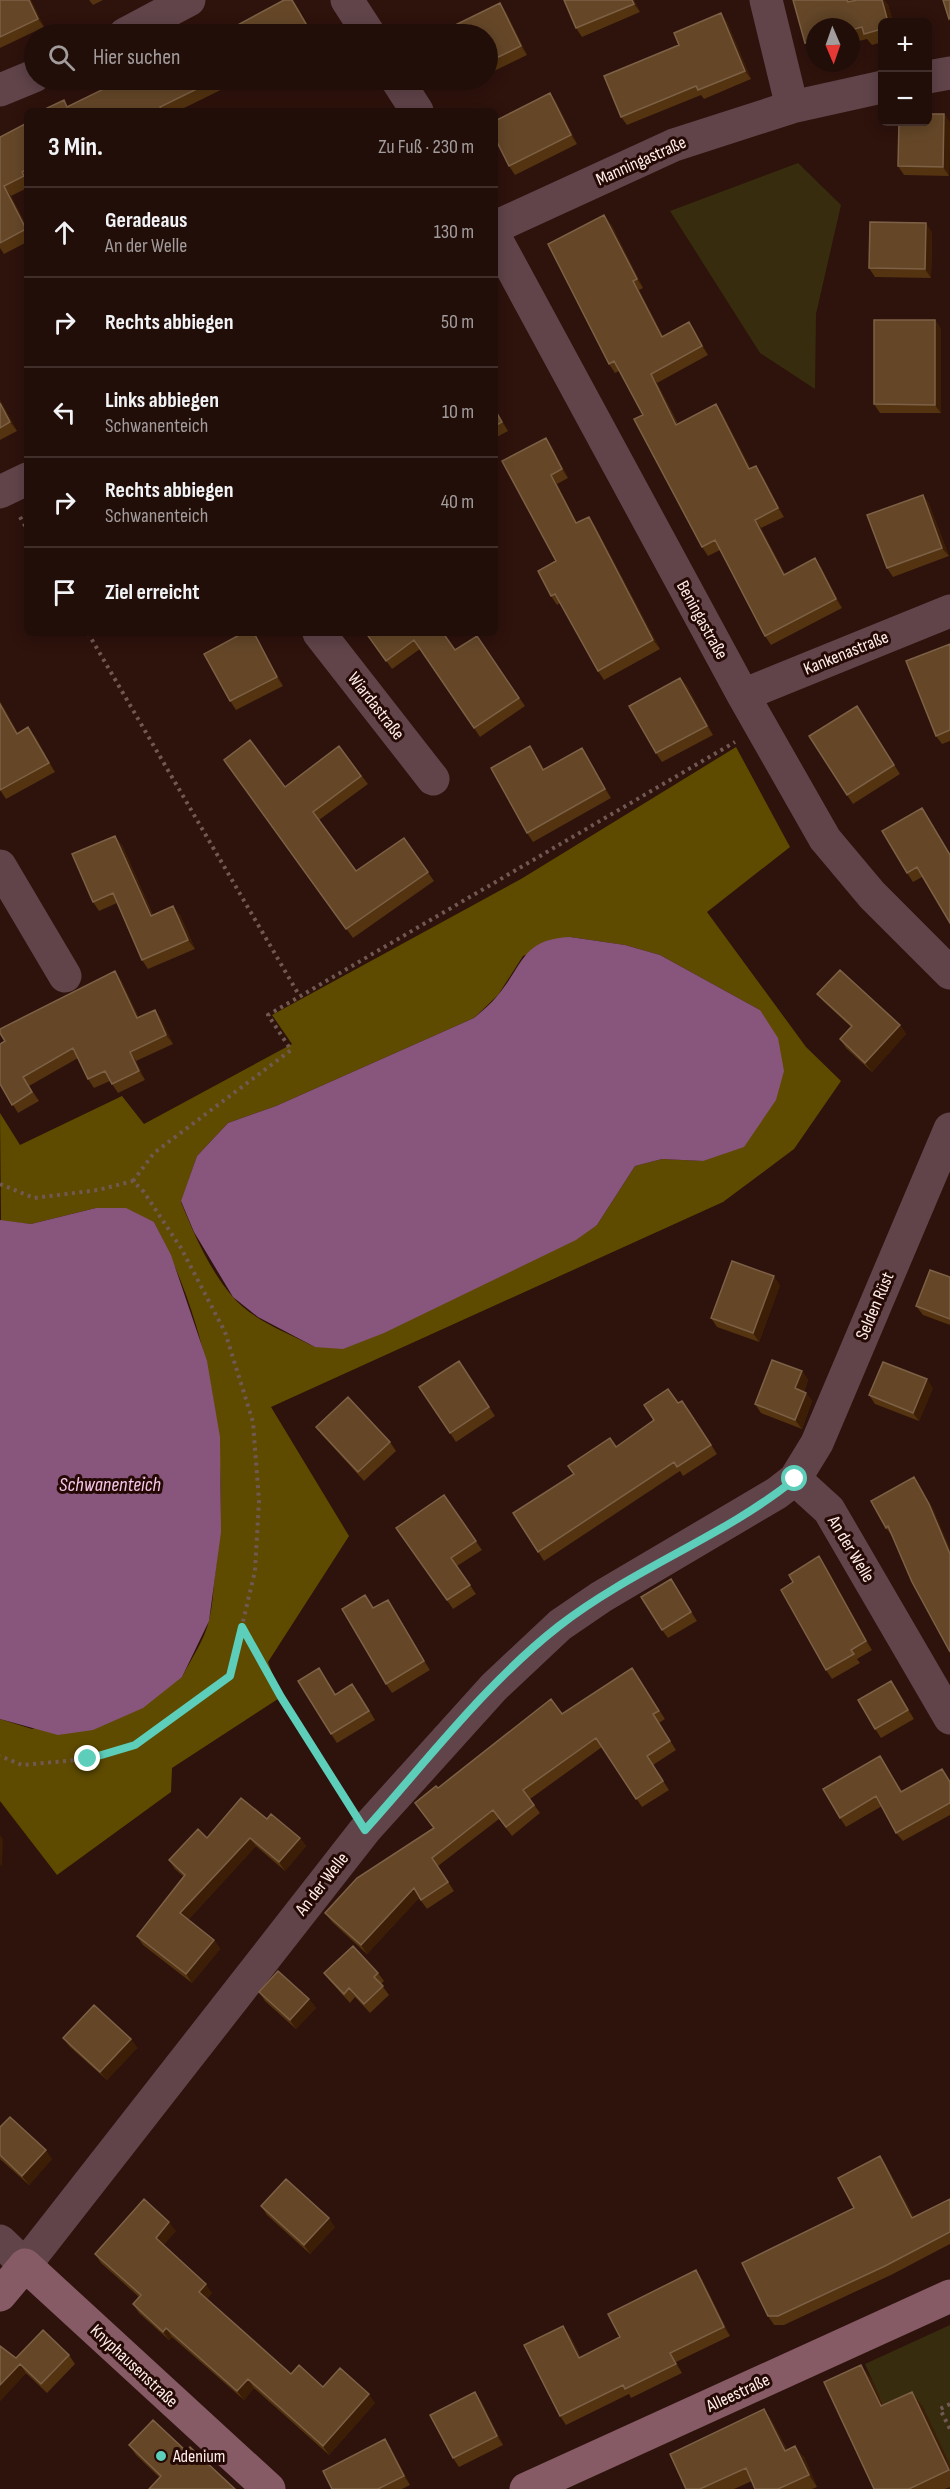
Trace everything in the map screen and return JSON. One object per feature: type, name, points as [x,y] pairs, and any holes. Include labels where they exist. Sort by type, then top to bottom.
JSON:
[{"type":"main road","points":[[0,2295],[25,2265]]},
{"type":"main road","name":"Knyphausenstraße","points":[[25,2265],[268,2489]]},
{"type":"main road","name":"Alleestraße","points":[[526,2489],[950,2296]]},
{"type":"street","points":[[144,24],[189,0]]},
{"type":"street","points":[[347,0],[363,24]]},
{"type":"street","points":[[766,0],[792,107]]},
{"type":"street","points":[[932,76],[950,72]]},
{"type":"street","points":[[0,90],[24,80]]},
{"type":"street","name":"Manningastraße","points":[[498,226],[674,145],[792,107],[878,88]]},
{"type":"street","points":[[403,90],[415,108]]},
{"type":"street","name":"Beningastraße","points":[[498,243],[743,695],[825,839],[872,895],[950,973]]},
{"type":"street","points":[[0,492],[24,480]]},
{"type":"street","name":"Kankenastraße","points":[[743,695],[950,611]]},
{"type":"street","name":"Wiardastraße","points":[[321,636],[433,779]]},
{"type":"street","points":[[0,866],[65,976]]},
{"type":"street","name":"Selden Rüst","points":[[795,1479],[817,1443],[950,1129]]},
{"type":"street","name":"An der Welle","points":[[25,2265],[365,1830],[494,1687],[560,1625],[662,1559],[777,1493],[795,1479],[829,1510],[950,1718]]},
{"type":"street","name":"Knyphausenstraße","points":[[0,2241],[25,2265]]},
{"type":"path","points":[[90,636],[299,995]]},
{"type":"path","points":[[0,1184],[34,1198],[98,1190],[132,1181],[154,1153],[291,1050],[268,1015],[761,727]]},
{"type":"path","points":[[0,1756],[22,1765],[88,1759],[135,1745],[230,1676],[242,1627],[255,1570],[259,1501],[253,1422],[225,1332],[181,1248],[144,1192],[132,1181]]},
{"type":"path","points":[[242,1627],[281,1697],[365,1830]]},
{"type":"path","points":[[950,2404],[940,2409],[950,2429]]},
{"type":"shaded area","points":[[798,163],[841,205],[816,314],[815,389],[760,353],[670,211]]},
{"type":"shaded area","points":[[736,747],[790,847],[707,912],[806,1047],[841,1081],[794,1149],[723,1202],[271,1407],[349,1536],[268,1662],[281,1697],[172,1768],[171,1792],[57,1875],[0,1801],[0,1719],[32,1729],[182,1677],[207,1627],[211,1609],[220,1529],[221,1483],[218,1438],[203,1350],[190,1306],[174,1264],[154,1222],[96,1208],[31,1224],[1,1221],[0,1113],[20,1145],[122,1096],[144,1124],[292,1044],[272,1015],[521,879]],"holes":[[[570,937],[625,945],[660,955],[760,1010],[703,1161],[662,1159],[635,1166],[597,1225],[315,1347],[260,1319],[240,1305],[209,1263],[181,1202],[197,1156],[228,1123],[276,1106],[474,1018],[498,995],[523,956]]]},
{"type":"shaded area","points":[[950,2325],[950,2465],[922,2405],[890,2419],[865,2364]]},
{"type":"water","points":[[570,937],[625,945],[660,955],[760,1010],[778,1038],[784,1071],[776,1100],[744,1147],[703,1161],[662,1159],[635,1166],[597,1225],[576,1240],[384,1333],[343,1349],[315,1347],[258,1317],[233,1297],[194,1232],[181,1201],[197,1156],[228,1123],[276,1106],[474,1018],[507,984],[533,948],[554,939]]},
{"type":"water","name":"Schwanenteich","points":[[96,1208],[126,1208],[154,1222],[171,1255],[207,1361],[220,1437],[221,1532],[209,1621],[182,1677],[143,1708],[93,1730],[58,1735],[0,1719],[0,1220],[31,1224]]},
{"type":"building","points":[[0,0],[29,0],[38,19],[0,37]]},
{"type":"building","points":[[284,0],[292,0],[306,24],[240,24]]},
{"type":"building","points":[[564,0],[632,0],[634,4],[576,28]]},
{"type":"building","points":[[793,0],[847,0],[848,2],[882,0],[887,18],[878,18],[878,30],[864,34],[862,27],[860,28],[860,18],[806,18],[805,43]]},
{"type":"building","points":[[943,0],[950,0],[949,19]]},
{"type":"building","points":[[500,3],[521,46],[498,57],[498,24],[457,24]]},
{"type":"building","points":[[721,13],[745,71],[698,90],[696,86],[621,117],[604,76],[679,45],[674,33]]},
{"type":"building","points":[[102,90],[195,90],[161,108],[47,108],[64,100],[67,107]]},
{"type":"building","points":[[550,93],[571,135],[509,166],[498,144],[498,119]]},
{"type":"building","points":[[932,114],[944,114],[943,167],[898,166],[899,126],[932,126]]},
{"type":"building","points":[[24,125],[24,171],[22,172],[24,176],[4,186],[24,225],[24,230],[0,243],[0,137]]},
{"type":"building","points":[[604,215],[637,279],[633,281],[662,337],[689,322],[702,346],[651,374],[676,425],[716,404],[749,469],[756,466],[778,508],[755,520],[784,575],[815,558],[836,599],[765,636],[715,540],[702,547],[634,419],[643,415],[614,361],[609,364],[548,244]]},
{"type":"building","points":[[870,222],[926,223],[925,269],[869,268]]},
{"type":"building","points":[[874,320],[935,320],[935,405],[874,404]]},
{"type":"building","points":[[0,403],[10,422],[0,428]]},
{"type":"building","points":[[546,438],[562,469],[551,475],[576,523],[589,517],[653,640],[598,671],[555,594],[551,596],[538,571],[556,561],[502,461]]},
{"type":"building","points":[[923,495],[942,548],[887,568],[867,515]]},
{"type":"building","points":[[237,636],[256,636],[277,677],[230,701],[204,654]]},
{"type":"building","points":[[368,636],[445,636],[455,650],[477,636],[519,698],[474,728],[414,640],[386,661]]},
{"type":"building","points":[[950,644],[950,730],[936,736],[906,661]]},
{"type":"building","points":[[680,678],[707,726],[656,753],[629,706]]},
{"type":"building","points":[[0,704],[17,734],[28,727],[49,763],[0,790]]},
{"type":"building","points":[[857,706],[894,765],[847,795],[809,736]]},
{"type":"building","points":[[250,740],[285,787],[339,746],[361,776],[313,812],[356,871],[404,838],[428,872],[346,929],[224,760]]},
{"type":"building","points":[[530,746],[543,770],[582,748],[605,789],[527,833],[491,768]]},
{"type":"building","points":[[922,808],[950,855],[950,923],[917,867],[907,873],[882,831]]},
{"type":"building","points":[[115,836],[151,916],[173,906],[188,940],[142,960],[113,893],[93,902],[72,854]]},
{"type":"building","points":[[840,970],[900,1025],[865,1063],[840,1039],[852,1026],[817,994]]},
{"type":"building","points":[[115,971],[137,1018],[155,1010],[166,1035],[130,1052],[139,1071],[112,1084],[105,1071],[88,1079],[73,1048],[23,1077],[32,1092],[12,1105],[0,1084],[0,1044],[5,1041],[0,1029]]},
{"type":"building","points":[[732,1261],[774,1276],[753,1333],[711,1318]]},
{"type":"building","points":[[930,1270],[950,1277],[950,1319],[916,1306]]},
{"type":"building","points":[[772,1360],[802,1371],[795,1388],[806,1393],[795,1420],[755,1404]]},
{"type":"building","points":[[459,1361],[489,1407],[450,1433],[419,1387]]},
{"type":"building","points":[[883,1362],[927,1379],[913,1413],[869,1395]]},
{"type":"building","points":[[668,1389],[678,1403],[682,1401],[711,1445],[677,1467],[674,1462],[538,1552],[513,1513],[574,1474],[568,1466],[610,1438],[616,1447],[654,1420],[644,1405]]},
{"type":"building","points":[[348,1397],[390,1442],[358,1472],[316,1427]]},
{"type":"building","points":[[914,1477],[929,1504],[950,1554],[950,1652],[912,1582],[888,1526],[886,1528],[871,1501]]},
{"type":"building","points":[[444,1495],[476,1541],[451,1558],[470,1585],[447,1600],[396,1528]]},
{"type":"building","points":[[819,1556],[866,1641],[851,1650],[854,1654],[826,1670],[781,1590],[793,1582],[789,1575]]},
{"type":"building","points":[[671,1579],[691,1612],[662,1630],[641,1597]]},
{"type":"building","points":[[365,1595],[373,1608],[388,1600],[424,1661],[386,1684],[342,1609]]},
{"type":"building","points":[[319,1668],[335,1695],[352,1684],[369,1711],[331,1734],[298,1681]]},
{"type":"building","points":[[632,1668],[659,1711],[653,1714],[670,1741],[647,1756],[663,1781],[636,1799],[596,1738],[523,1790],[534,1805],[506,1827],[493,1810],[432,1858],[448,1882],[421,1900],[414,1888],[361,1945],[325,1913],[357,1878],[434,1828],[415,1803],[436,1786],[438,1788],[551,1699],[562,1714]]},
{"type":"building","points":[[891,1681],[908,1710],[875,1729],[858,1700]]},
{"type":"building","points":[[880,1756],[901,1792],[942,1769],[950,1782],[950,1803],[896,1833],[876,1796],[840,1818],[823,1789]]},
{"type":"building","points":[[241,1798],[267,1819],[271,1814],[300,1838],[279,1862],[250,1838],[180,1913],[214,1940],[186,1974],[137,1936],[185,1875],[169,1860],[198,1829],[207,1838]]},
{"type":"building","points":[[353,1946],[378,1973],[374,1977],[383,1986],[364,2004],[349,1988],[344,1994],[324,1973]]},
{"type":"building","points":[[278,1971],[309,1999],[290,2020],[259,1992]]},
{"type":"building","points":[[94,2005],[131,2039],[100,2072],[63,2038]]},
{"type":"building","points":[[10,2117],[46,2150],[22,2176],[0,2155],[0,2127]]},
{"type":"building","points":[[880,2156],[912,2218],[950,2199],[950,2232],[885,2266],[778,2316],[768,2316],[742,2263],[854,2208],[838,2178]]},
{"type":"building","points":[[286,2179],[329,2218],[304,2245],[261,2206]]},
{"type":"building","points":[[144,2199],[169,2222],[156,2238],[206,2284],[199,2292],[291,2374],[299,2365],[323,2387],[340,2368],[369,2394],[323,2446],[248,2379],[237,2391],[166,2328],[163,2332],[133,2304],[141,2295],[95,2254]]},
{"type":"building","points":[[696,2270],[724,2327],[670,2353],[676,2364],[625,2389],[623,2385],[560,2416],[524,2345],[563,2326],[579,2358],[620,2337],[608,2314]]},
{"type":"building","points":[[43,2330],[69,2355],[41,2384],[20,2364],[0,2385],[0,2346],[16,2358]]},
{"type":"building","points":[[861,2365],[881,2406],[912,2392],[949,2470],[909,2489],[874,2489],[824,2382]]},
{"type":"building","points":[[475,2392],[497,2436],[453,2458],[430,2415]]},
{"type":"building","points":[[764,2409],[785,2451],[795,2446],[809,2475],[778,2489],[755,2489],[746,2468],[700,2489],[686,2489],[670,2454]]},
{"type":"building","points":[[153,2420],[186,2451],[190,2447],[235,2489],[149,2489],[161,2476],[129,2445]]},
{"type":"building","points":[[385,2439],[404,2476],[378,2489],[332,2489],[323,2471]]},
{"type":"place","name":"Adenium","points":[[161,2456]]},
{"type":"route","points":[[88,1759],[135,1745],[230,1676],[242,1627],[281,1697],[365,1830],[494,1687],[525,1655],[560,1625],[662,1559],[747,1512],[795,1479]]}]
